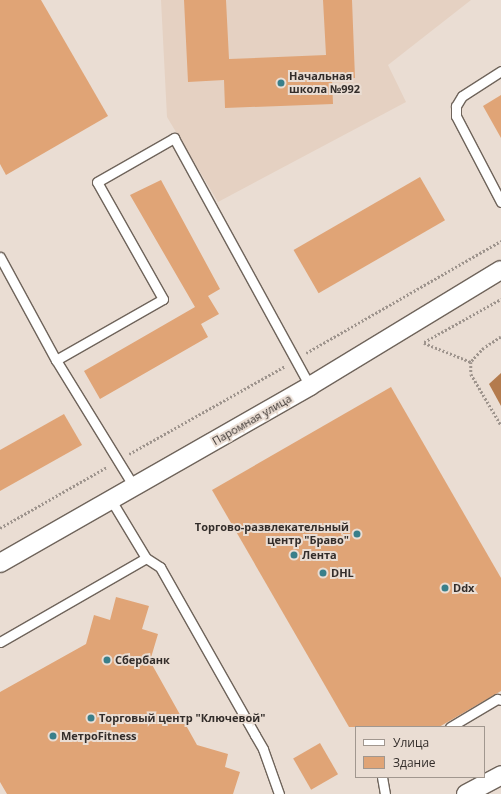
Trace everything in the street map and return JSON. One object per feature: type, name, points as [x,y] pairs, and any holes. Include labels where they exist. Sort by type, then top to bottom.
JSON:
[{"type":"street","name":"Паромная улица","points":[[0,563],[310,386],[501,270]]},
{"type":"street","points":[[466,794],[501,775]]},
{"type":"lane","points":[[501,71],[462,96],[456,106],[456,116],[501,202]]},
{"type":"lane","points":[[56,360],[163,299],[97,182],[174,138],[310,386]]},
{"type":"lane","points":[[0,257],[56,360],[134,487]]},
{"type":"lane","points":[[111,500],[146,558],[160,567],[263,749],[279,794]]},
{"type":"lane","points":[[0,642],[146,558]]},
{"type":"lane","points":[[452,726],[497,699],[501,700]]},
{"type":"lane","points":[[382,778],[385,794]]},
{"type":"path","points":[[0,528],[501,241]]},
{"type":"path","points":[[471,362],[424,342],[501,299]]},
{"type":"path","points":[[501,337],[484,348],[471,362],[471,374],[501,425]]},
{"type":"shaded area","name":"Начальная школа №992","points":[[161,0],[471,0],[388,65],[406,102],[218,202],[167,117]]},
{"type":"shaded area","points":[[501,373],[501,406],[489,384]]},
{"type":"building","points":[[0,0],[41,0],[108,116],[6,175],[0,164]]},
{"type":"building","points":[[184,0],[226,0],[229,59],[326,55],[323,0],[352,0],[355,78],[332,79],[333,104],[225,108],[224,80],[188,82]]},
{"type":"building","points":[[501,95],[501,138],[483,106]]},
{"type":"building","points":[[420,177],[445,220],[319,293],[294,250]]},
{"type":"building","points":[[161,180],[220,289],[208,296],[219,314],[201,324],[208,337],[100,399],[84,371],[195,307],[130,195]]},
{"type":"building","name":"Торгово-развлекательный центр \"Браво\"","points":[[391,387],[501,578],[501,691],[441,726],[349,727],[212,490]]},
{"type":"building","points":[[64,414],[82,445],[0,491],[0,450]]},
{"type":"building","name":"Торговый центр \"Ключевой\"","points":[[116,597],[149,606],[142,629],[158,634],[150,661],[197,745],[228,754],[225,767],[240,772],[233,794],[7,794],[0,782],[0,692],[86,644],[94,615],[110,620]]},
{"type":"building","points":[[320,743],[338,774],[311,790],[293,758]]},
{"type":"place","name":"Начальная школа №992","points":[[281,83]]},
{"type":"place","name":"Торгово-развлекательный центр \"Браво\"","points":[[357,534]]},
{"type":"place","name":"Лента","points":[[294,555]]},
{"type":"place","name":"DHL","points":[[323,573]]},
{"type":"place","name":"Ddx","points":[[445,588]]},
{"type":"place","name":"Сбербанк","points":[[107,660]]},
{"type":"place","name":"Торговый центр \"Ключевой\"","points":[[91,718]]},
{"type":"place","name":"МетроFitness","points":[[53,736]]}]
